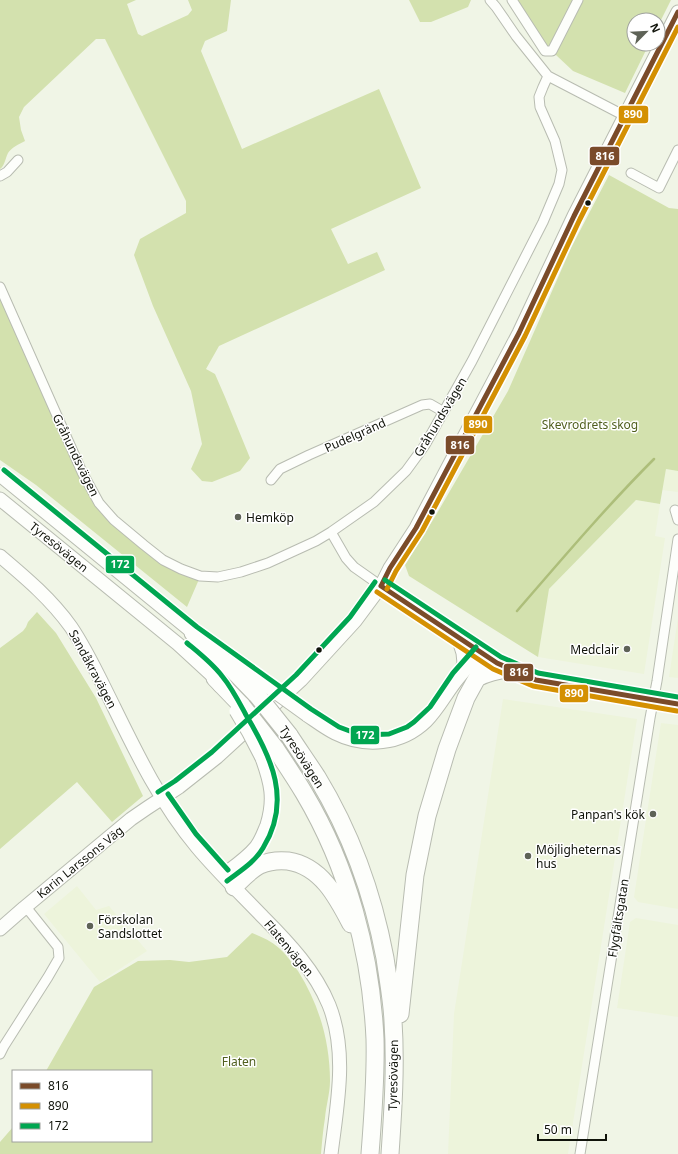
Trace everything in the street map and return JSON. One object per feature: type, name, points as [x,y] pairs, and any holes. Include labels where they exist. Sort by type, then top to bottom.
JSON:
[{"type":"highway","name":"Tyresövägen","points":[[193,632],[231,668],[261,690],[318,778],[341,822],[363,874],[380,933],[388,975],[393,1020],[394,1061],[390,1154]]},
{"type":"highway","points":[[394,1061],[415,875],[420,845],[447,749],[466,698],[477,678],[484,654]]},
{"type":"highway","points":[[477,678],[495,670],[510,669]]},
{"type":"highway","name":"Tyresövägen","points":[[215,678],[239,708],[268,753],[305,794],[329,842],[352,903],[365,954],[375,1039],[375,1073],[370,1154]]},
{"type":"highway","points":[[229,881],[269,862],[281,860],[294,862],[314,871],[332,891],[365,954]]},
{"type":"street","points":[[490,0],[548,76],[625,116]]},
{"type":"street","points":[[512,0],[545,51],[552,51],[578,0]]},
{"type":"street","name":"Karin Larssons Väg","points":[[0,929],[131,819],[179,787],[217,757],[301,680],[355,621],[381,586],[390,568],[416,528],[519,333],[574,216],[613,138],[676,19]]},
{"type":"street","name":"Gråhundsvägen","points":[[0,287],[82,472],[99,503],[114,520],[164,560],[181,569],[200,576],[218,576],[241,572],[268,563],[316,541],[374,502],[406,471],[425,445],[444,412],[472,361],[543,222],[560,184],[562,170],[554,141],[540,106],[539,97],[548,76]]},
{"type":"street","points":[[631,173],[659,188],[675,163],[678,150]]},
{"type":"street","points":[[0,176],[7,172],[18,160]]},
{"type":"street","name":"Pudelgränd","points":[[271,480],[280,469],[422,405],[430,404],[444,412]]},
{"type":"street","name":"Tyresövägen","points":[[0,475],[193,632]]},
{"type":"street","name":"Tyresövägen","points":[[0,499],[172,640],[215,678]]},
{"type":"street","points":[[675,510],[678,520]]},
{"type":"street","points":[[331,532],[339,547],[354,567],[458,637],[510,669],[536,680],[678,704]]},
{"type":"street","name":"Flygfältsgatan","points":[[580,1154],[648,726],[654,700],[678,540]]},
{"type":"street","name":"Sandåkravägen","points":[[1,559],[35,586],[62,615],[71,628],[162,798]]},
{"type":"street","points":[[261,690],[336,733],[353,740],[364,742],[390,741],[411,733],[426,720],[435,711],[458,677],[464,663],[463,653],[458,637]]},
{"type":"street","points":[[458,677],[484,654]]},
{"type":"street","points":[[229,881],[246,857],[257,846],[265,830],[270,812],[271,789],[267,774],[268,753]]},
{"type":"street","name":"Flatenvägen","points":[[162,798],[173,816],[197,847],[284,938],[308,967],[328,1004],[338,1037],[340,1071],[331,1154]]},
{"type":"street","points":[[0,1054],[59,958],[58,947],[30,912],[24,908]]},
{"type":"shaded area","points":[[666,469],[678,471],[678,492],[662,490]]},
{"type":"shaded area","points":[[636,500],[660,504],[655,536],[665,538],[644,674],[538,657],[549,589]]},
{"type":"shaded area","points":[[678,618],[678,678],[669,677]]},
{"type":"shaded area","points":[[503,699],[637,719],[568,1154],[448,1154],[454,1014]]},
{"type":"shaded area","points":[[661,723],[678,725],[678,909],[638,902],[634,897]]},
{"type":"shaded area","name":"Förskolan Sandslottet","points":[[77,886],[96,910],[109,906],[147,951],[100,982],[44,914]]},
{"type":"shaded area","points":[[636,918],[678,925],[678,1017],[617,1008],[630,922]]},
{"type":"green space","points":[[0,0],[136,0],[127,4],[138,34],[142,36],[188,15],[192,10],[188,0],[231,0],[227,31],[205,41],[201,51],[242,149],[379,89],[421,188],[331,229],[348,264],[377,252],[385,270],[219,346],[206,369],[215,374],[250,458],[240,471],[212,482],[202,481],[191,469],[202,444],[191,391],[153,306],[134,255],[140,239],[186,213],[186,201],[105,39],[96,39],[24,107],[19,117],[21,130],[25,141],[9,151],[4,164],[0,169]]},
{"type":"green space","points":[[409,0],[471,0],[468,7],[431,22],[420,22]]},
{"type":"green space","points":[[508,0],[671,0],[665,12],[626,12],[626,52],[645,52],[625,93],[573,71],[539,39]]},
{"type":"green space","name":"Skevrodrets skog","points":[[609,175],[669,208],[678,209],[678,471],[666,469],[660,504],[636,500],[549,589],[538,657],[409,576],[405,565],[436,515],[508,391],[571,248]]},
{"type":"green space","points":[[0,297],[90,496],[102,512],[144,547],[200,577],[187,607],[36,485],[0,460]]},
{"type":"green space","points":[[37,612],[56,633],[96,698],[143,796],[112,822],[77,782],[0,849],[0,648],[23,631],[28,622]]},
{"type":"green space","name":"Flaten","points":[[252,933],[263,938],[282,950],[298,971],[312,997],[322,1024],[328,1052],[330,1081],[321,1154],[0,1154],[0,1142],[12,1128],[12,1142],[152,1142],[152,1070],[47,1070],[94,987],[138,961],[170,960],[189,962],[227,957]]},
{"type":"waterway","points":[[517,611],[601,514],[654,459]]},
{"type":"transit line","name":"816","points":[[381,586],[390,568],[416,528],[519,333],[574,216],[678,12]]},
{"type":"transit line","name":"890","points":[[387,589],[396,571],[422,531],[525,336],[580,219],[678,27]]},
{"type":"transit line","name":"172","points":[[4,470],[197,627],[311,709],[339,727],[365,735],[389,734],[407,727],[430,707],[453,673],[476,647]]},
{"type":"transit line","name":"172","points":[[385,580],[501,657],[538,673],[678,697]]},
{"type":"transit line","name":"172","points":[[158,792],[175,781],[212,752],[296,675],[350,617],[375,582]]},
{"type":"transit line","name":"816","points":[[381,586],[497,663],[536,680],[678,704]]},
{"type":"transit line","name":"890","points":[[377,592],[493,669],[533,686],[677,711]]},
{"type":"transit line","name":"172","points":[[187,643],[214,667],[232,690],[264,747],[275,780],[277,797],[276,813],[272,831],[256,858],[227,881]]},
{"type":"transit line","name":"172","points":[[168,794],[196,834],[228,870]]},
{"type":"place","name":"Hemköp","points":[[238,517]]},
{"type":"place","name":"Medclair","points":[[627,649]]},
{"type":"place","name":"Panpan's kök","points":[[653,814]]},
{"type":"place","name":"Möjligheternas hus","points":[[528,856]]},
{"type":"place","name":"Förskolan Sandslottet","points":[[90,926]]}]
